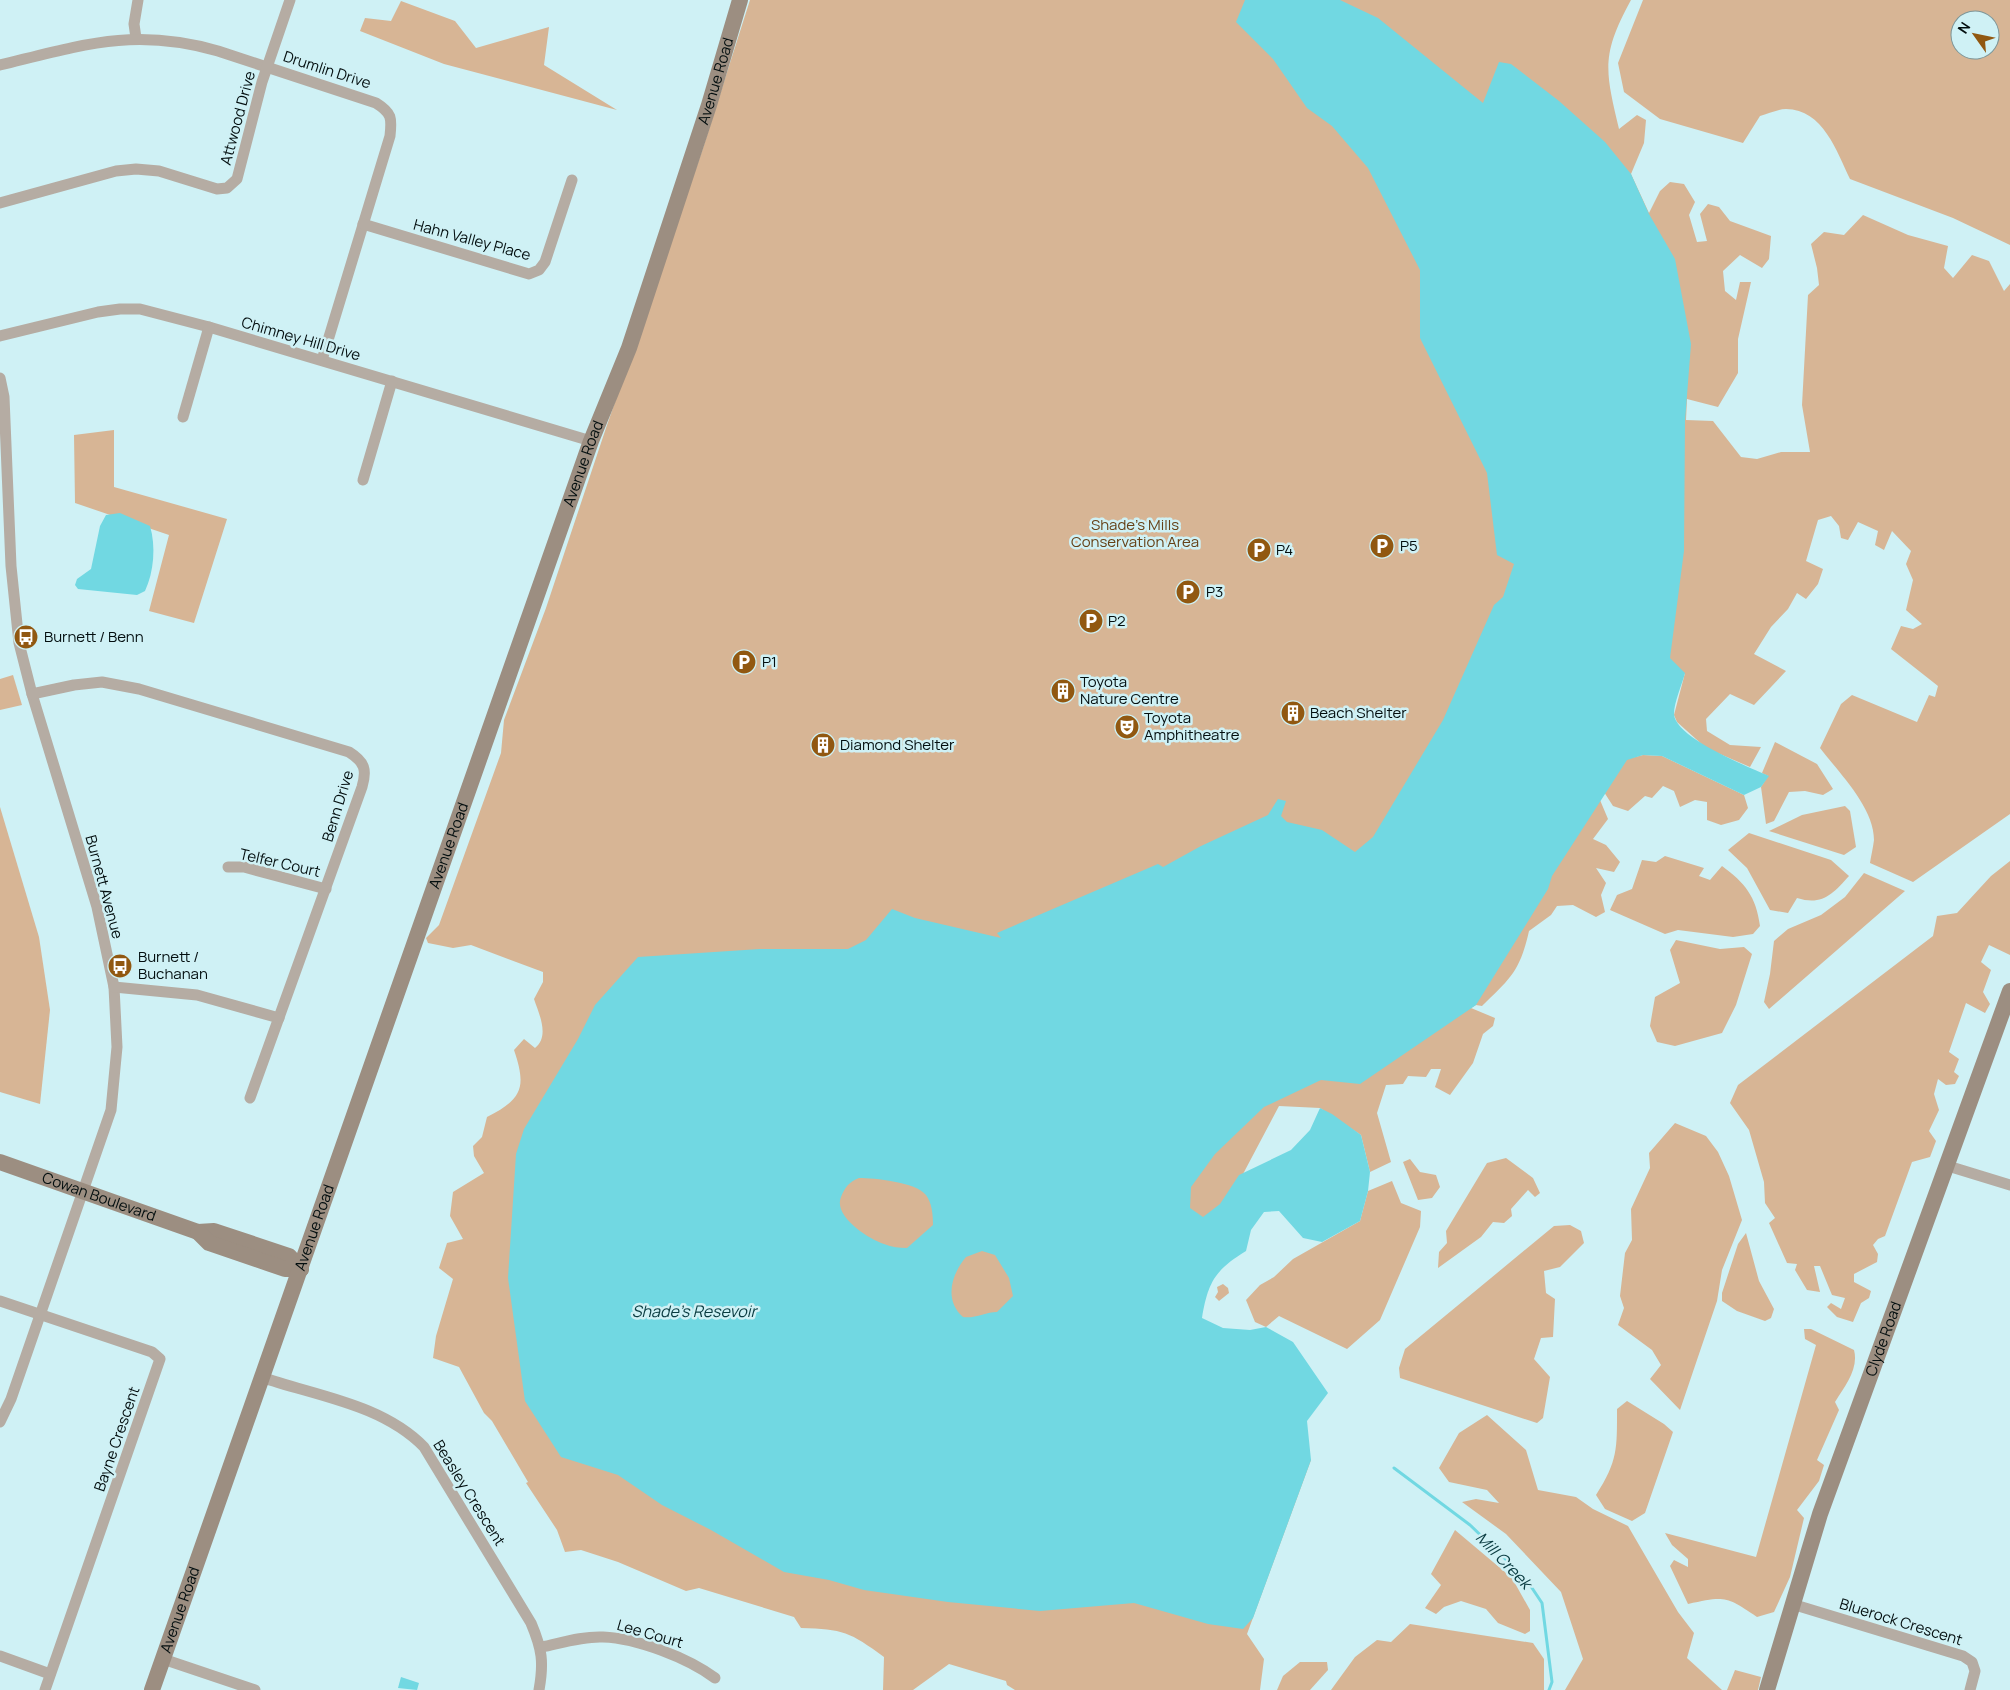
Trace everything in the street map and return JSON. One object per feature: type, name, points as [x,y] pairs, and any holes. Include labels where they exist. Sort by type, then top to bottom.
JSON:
[{"type":"street","points":[[136,38],[134,24],[138,0]]},
{"type":"street","name":"Attwood Drive","points":[[0,203],[116,171],[136,168],[158,171],[217,189],[228,188],[237,178],[267,67],[290,0]]},
{"type":"street","name":"Avenue Road","points":[[152,1690],[261,1377],[301,1269],[444,853],[591,441],[629,348],[709,105],[740,0]]},
{"type":"street","name":"Drumlin Drive","points":[[0,65],[95,42],[136,38],[192,43],[376,102],[387,110],[392,121],[390,136],[322,360]]},
{"type":"street","name":"Hahn Valley Place","points":[[363,224],[529,274],[539,270],[545,262],[572,180]]},
{"type":"street","name":"Chimney Hill Drive","points":[[0,336],[120,309],[162,314],[591,441]]},
{"type":"street","points":[[183,417],[208,327]]},
{"type":"street","name":"Burnett Avenue","points":[[0,378],[4,397],[5,483],[19,643],[32,694],[97,907],[114,987],[117,1047],[111,1110],[84,1191],[10,1399],[0,1422]]},
{"type":"street","points":[[363,480],[392,381]]},
{"type":"street","name":"Benn Drive","points":[[32,694],[74,685],[102,682],[139,689],[349,752],[364,764],[366,772],[326,889],[250,1098]]},
{"type":"street","name":"Telfer Court","points":[[228,867],[244,868],[326,889]]},
{"type":"street","points":[[114,987],[197,995],[279,1018]]},
{"type":"street","name":"Clyde Road","points":[[1767,1690],[1792,1604],[1833,1478],[1948,1166],[2010,991]]},
{"type":"street","name":"Cowan Boulevard","points":[[0,1162],[198,1232],[214,1231],[290,1256],[301,1269]]},
{"type":"street","points":[[1948,1166],[2010,1185]]},
{"type":"street","name":"Bayne Crescent","points":[[0,1301],[152,1352],[160,1359],[45,1690]]},
{"type":"street","name":"Beasley Crescent","points":[[261,1377],[377,1414],[410,1432],[424,1447],[531,1623],[542,1647],[543,1670],[539,1690]]},
{"type":"street","name":"Bluerock Crescent","points":[[1792,1604],[1963,1656],[1972,1662],[1975,1671],[1970,1690]]},
{"type":"street","name":"Lee Court","points":[[542,1647],[587,1638],[616,1638],[677,1656],[698,1666],[715,1678]]},
{"type":"street","points":[[0,1656],[50,1674]]},
{"type":"street","points":[[163,1659],[255,1690]]},
{"type":"green space","name":"Shade’s Mills Conservation Area","points":[[750,0],[1631,0],[1614,35],[1610,49],[1609,77],[1619,129],[1637,115],[1646,120],[1644,143],[1631,174],[1649,213],[1660,191],[1670,182],[1684,184],[1695,202],[1689,215],[1697,242],[1707,241],[1700,214],[1708,204],[1719,207],[1730,221],[1771,236],[1769,259],[1762,268],[1740,255],[1723,271],[1725,291],[1736,300],[1740,282],[1751,282],[1738,339],[1738,373],[1718,407],[1687,399],[1686,420],[1713,421],[1741,457],[1757,459],[1781,452],[1810,452],[1802,405],[1808,295],[1819,285],[1811,244],[1824,232],[1844,235],[1863,215],[1908,235],[1948,246],[1944,268],[1953,278],[1972,255],[1989,261],[2004,291],[2010,284],[2010,814],[1913,882],[1870,863],[1874,840],[1868,815],[1854,791],[1820,748],[1841,704],[1852,695],[1917,722],[1929,695],[1935,697],[1938,686],[1891,649],[1901,626],[1913,629],[1922,624],[1906,610],[1913,580],[1906,564],[1911,551],[1892,531],[1884,550],[1875,545],[1878,531],[1858,522],[1848,540],[1841,538],[1839,526],[1831,516],[1818,520],[1806,561],[1823,569],[1818,584],[1806,599],[1797,593],[1788,609],[1771,627],[1754,654],[1786,671],[1754,705],[1730,694],[1706,719],[1707,731],[1730,745],[1761,747],[1750,767],[1706,748],[1677,722],[1674,715],[1685,673],[1627,759],[1643,755],[1662,756],[1744,795],[1748,808],[1739,820],[1721,825],[1707,820],[1707,802],[1695,800],[1680,807],[1674,791],[1663,786],[1652,798],[1645,796],[1628,811],[1613,806],[1604,792],[1600,800],[1608,819],[1593,839],[1606,845],[1620,862],[1614,872],[1596,868],[1606,883],[1601,895],[1605,912],[1596,917],[1573,905],[1557,906],[1551,915],[1529,931],[1522,956],[1507,981],[1482,1006],[1476,1005],[1471,1008],[1495,1018],[1493,1026],[1483,1034],[1473,1063],[1450,1095],[1435,1087],[1441,1069],[1431,1069],[1426,1077],[1408,1076],[1403,1084],[1386,1085],[1377,1113],[1391,1162],[1370,1172],[1361,1135],[1320,1108],[1279,1106],[1180,1293],[1311,1460],[1247,1634],[1264,1659],[1260,1690],[1015,1690],[1007,1685],[1006,1681],[949,1664],[913,1690],[883,1690],[884,1657],[854,1637],[827,1629],[801,1628],[794,1617],[699,1588],[686,1591],[618,1562],[581,1550],[565,1552],[557,1530],[526,1483],[528,1482],[492,1421],[484,1413],[459,1367],[433,1358],[436,1336],[453,1279],[439,1268],[447,1243],[463,1239],[450,1216],[453,1192],[484,1173],[474,1156],[473,1146],[482,1137],[487,1117],[508,1104],[518,1091],[520,1074],[514,1050],[524,1039],[535,1048],[542,1037],[542,1025],[534,999],[543,982],[543,972],[471,945],[453,948],[428,943],[426,938],[439,925],[501,753],[504,720],[546,608],[702,151]]},
{"type":"green space","points":[[1643,0],[2010,0],[2010,245],[1953,218],[1850,179],[1827,134],[1810,116],[1799,111],[1783,109],[1760,116],[1743,143],[1660,119],[1624,92],[1618,63]]},
{"type":"green space","points":[[401,1],[455,21],[476,48],[549,27],[544,65],[617,110],[444,64],[360,31],[365,18],[391,21]]},
{"type":"green space","points":[[114,430],[114,487],[227,519],[194,623],[149,611],[169,535],[75,503],[74,435]]},
{"type":"green space","points":[[13,675],[22,705],[0,710],[0,679]]},
{"type":"green space","points":[[1775,742],[1817,764],[1833,789],[1823,795],[1805,791],[1789,792],[1774,821],[1766,824],[1761,787],[1768,776],[1762,773]]},
{"type":"green space","points":[[1845,806],[1850,811],[1856,847],[1844,855],[1769,831],[1802,815]]},
{"type":"green space","points":[[0,807],[39,937],[50,1010],[40,1104],[0,1092]]},
{"type":"green space","points":[[1749,833],[1831,860],[1849,876],[1826,897],[1813,900],[1797,898],[1788,913],[1770,910],[1747,868],[1728,850]]},
{"type":"green space","points":[[1665,856],[1704,868],[1699,876],[1710,880],[1722,866],[1737,878],[1748,891],[1756,906],[1760,926],[1753,934],[1733,937],[1678,930],[1665,934],[1610,910],[1617,895],[1632,889],[1642,860],[1656,862]]},
{"type":"green space","points":[[2010,861],[2010,955],[1989,945],[1981,962],[1991,970],[1983,992],[1990,1004],[1985,1013],[1966,1003],[1949,1052],[1959,1059],[1954,1072],[1959,1076],[1955,1084],[1946,1085],[1938,1079],[1934,1094],[1939,1110],[1929,1131],[1936,1141],[1930,1157],[1912,1162],[1885,1236],[1878,1239],[1873,1245],[1878,1254],[1877,1262],[1854,1274],[1854,1282],[1871,1291],[1869,1298],[1861,1303],[1853,1322],[1837,1317],[1827,1307],[1831,1303],[1841,1309],[1845,1298],[1832,1295],[1820,1266],[1814,1266],[1820,1292],[1807,1290],[1795,1270],[1797,1264],[1787,1263],[1769,1223],[1775,1218],[1765,1203],[1764,1182],[1749,1130],[1730,1103],[1738,1085],[1933,936],[1937,916],[1957,913],[1991,876]]},
{"type":"green space","points":[[1864,873],[1905,891],[1769,1009],[1764,1002],[1774,941],[1788,929],[1821,915],[1845,897]]},
{"type":"green space","points":[[1676,940],[1720,949],[1744,947],[1752,954],[1736,1005],[1722,1033],[1675,1046],[1657,1042],[1650,1026],[1655,997],[1680,983],[1670,950]]},
{"type":"green space","points":[[1675,1123],[1706,1136],[1718,1152],[1729,1176],[1742,1220],[1722,1270],[1717,1301],[1680,1410],[1650,1379],[1661,1365],[1652,1350],[1618,1325],[1624,1308],[1620,1296],[1625,1253],[1632,1240],[1631,1209],[1650,1168],[1649,1153]]},
{"type":"green space","points":[[1506,1158],[1533,1178],[1540,1193],[1535,1197],[1528,1190],[1511,1209],[1512,1216],[1504,1223],[1493,1222],[1481,1237],[1438,1268],[1439,1252],[1447,1243],[1446,1231],[1487,1163]]},
{"type":"green space","points":[[1410,1159],[1420,1172],[1436,1175],[1440,1187],[1432,1198],[1418,1200],[1403,1162]]},
{"type":"green space","points":[[1392,1181],[1401,1203],[1421,1211],[1420,1227],[1380,1320],[1347,1349],[1279,1316],[1266,1327],[1255,1322],[1246,1300],[1260,1285],[1274,1277],[1293,1259],[1360,1221],[1368,1191]]},
{"type":"green space","points":[[1570,1225],[1581,1231],[1584,1243],[1560,1267],[1544,1271],[1546,1293],[1555,1299],[1553,1337],[1541,1338],[1534,1359],[1550,1377],[1543,1418],[1537,1423],[1400,1378],[1399,1368],[1405,1349],[1554,1226]]},
{"type":"green space","points":[[1746,1233],[1759,1281],[1774,1309],[1771,1318],[1765,1321],[1737,1311],[1722,1301],[1722,1293],[1738,1244]]},
{"type":"green space","points":[[1223,1284],[1228,1288],[1229,1293],[1219,1301],[1215,1297],[1218,1292],[1217,1287]]},
{"type":"green space","points":[[1804,1329],[1811,1329],[1854,1350],[1855,1364],[1847,1384],[1835,1402],[1839,1410],[1817,1460],[1824,1465],[1819,1481],[1797,1510],[1804,1518],[1790,1577],[1774,1612],[1757,1617],[1738,1605],[1725,1600],[1718,1599],[1688,1604],[1670,1566],[1674,1560],[1688,1567],[1688,1559],[1672,1545],[1665,1533],[1756,1557],[1816,1345],[1805,1339]]},
{"type":"green space","points":[[1627,1401],[1664,1424],[1673,1432],[1645,1513],[1632,1521],[1605,1509],[1596,1495],[1609,1473],[1615,1454],[1617,1409]]},
{"type":"green space","points":[[1487,1415],[1526,1450],[1538,1490],[1576,1497],[1593,1509],[1628,1526],[1678,1612],[1694,1633],[1687,1658],[1722,1690],[1565,1690],[1583,1659],[1561,1592],[1506,1534],[1462,1502],[1476,1499],[1499,1503],[1487,1490],[1449,1482],[1439,1468],[1459,1433]]},
{"type":"green space","points":[[1455,1530],[1512,1578],[1530,1610],[1530,1631],[1525,1634],[1498,1623],[1486,1609],[1461,1601],[1444,1607],[1436,1614],[1425,1608],[1441,1585],[1431,1574]]},
{"type":"green space","points":[[1410,1624],[1533,1643],[1544,1659],[1544,1690],[1331,1690],[1355,1657],[1377,1640],[1391,1642]]},
{"type":"green space","points":[[1300,1662],[1327,1662],[1328,1670],[1310,1690],[1277,1690],[1283,1676]]},
{"type":"green space","points":[[1735,1670],[1761,1677],[1758,1690],[1727,1690]]},
{"type":"water","name":"Shade’s Resevoir","points":[[1245,0],[1340,0],[1378,18],[1483,103],[1499,62],[1511,64],[1559,101],[1605,142],[1631,174],[1649,214],[1675,259],[1691,344],[1685,421],[1684,551],[1670,658],[1685,673],[1674,714],[1686,733],[1699,742],[1730,759],[1769,776],[1761,787],[1744,795],[1662,756],[1643,755],[1627,760],[1552,876],[1548,889],[1476,1005],[1360,1084],[1321,1080],[1264,1107],[1215,1154],[1191,1187],[1190,1208],[1203,1217],[1220,1204],[1239,1175],[1291,1150],[1310,1130],[1320,1108],[1332,1114],[1361,1135],[1370,1172],[1368,1191],[1360,1221],[1322,1242],[1303,1238],[1279,1211],[1264,1212],[1251,1230],[1246,1251],[1220,1271],[1210,1286],[1207,1295],[1202,1318],[1223,1328],[1250,1330],[1266,1327],[1293,1342],[1328,1393],[1307,1421],[1311,1460],[1253,1618],[1243,1629],[1208,1624],[1134,1603],[1040,1611],[948,1602],[864,1590],[829,1580],[784,1572],[711,1530],[662,1505],[618,1475],[561,1457],[525,1401],[508,1278],[516,1154],[524,1129],[578,1039],[595,1005],[638,957],[760,949],[848,949],[866,940],[892,909],[915,918],[1001,938],[997,933],[1158,864],[1163,867],[1201,846],[1268,815],[1278,799],[1286,801],[1281,816],[1287,822],[1322,830],[1355,852],[1373,837],[1443,720],[1494,605],[1503,597],[1514,564],[1497,555],[1487,473],[1420,338],[1420,270],[1368,168],[1332,126],[1307,108],[1273,59],[1236,22]],"holes":[[[859,1178],[904,1184],[921,1191],[930,1202],[933,1225],[907,1248],[890,1246],[861,1232],[847,1219],[842,1212],[840,1204],[841,1197],[846,1188],[850,1183]],[[982,1251],[995,1255],[1009,1278],[1013,1296],[997,1312],[963,1317],[953,1303],[953,1279],[966,1257]]]},
{"type":"water","points":[[120,513],[150,526],[153,542],[153,559],[145,591],[137,595],[78,589],[75,585],[77,579],[91,569],[100,526],[106,515]]},
{"type":"water","points":[[401,1677],[419,1683],[417,1690],[398,1688]]},
{"type":"waterway","name":"Mill Creek","points":[[1394,1468],[1470,1525],[1526,1579],[1542,1603],[1552,1682],[1549,1690]]},
{"type":"place","name":"P5","points":[[1382,546]]},
{"type":"place","name":"P4","points":[[1259,550]]},
{"type":"place","name":"P3","points":[[1188,592]]},
{"type":"place","name":"P2","points":[[1091,621]]},
{"type":"place","name":"Burnett / Benn","points":[[26,637]]},
{"type":"place","name":"P1","points":[[744,662]]},
{"type":"place","name":"Toyota Nature Centre","points":[[1063,691]]},
{"type":"place","name":"Beach Shelter","points":[[1293,713]]},
{"type":"place","name":"Toyota Amphitheatre","points":[[1127,727]]},
{"type":"place","name":"Diamond Shelter","points":[[823,745]]},
{"type":"place","name":"Burnett / Buchanan","points":[[120,966]]}]
